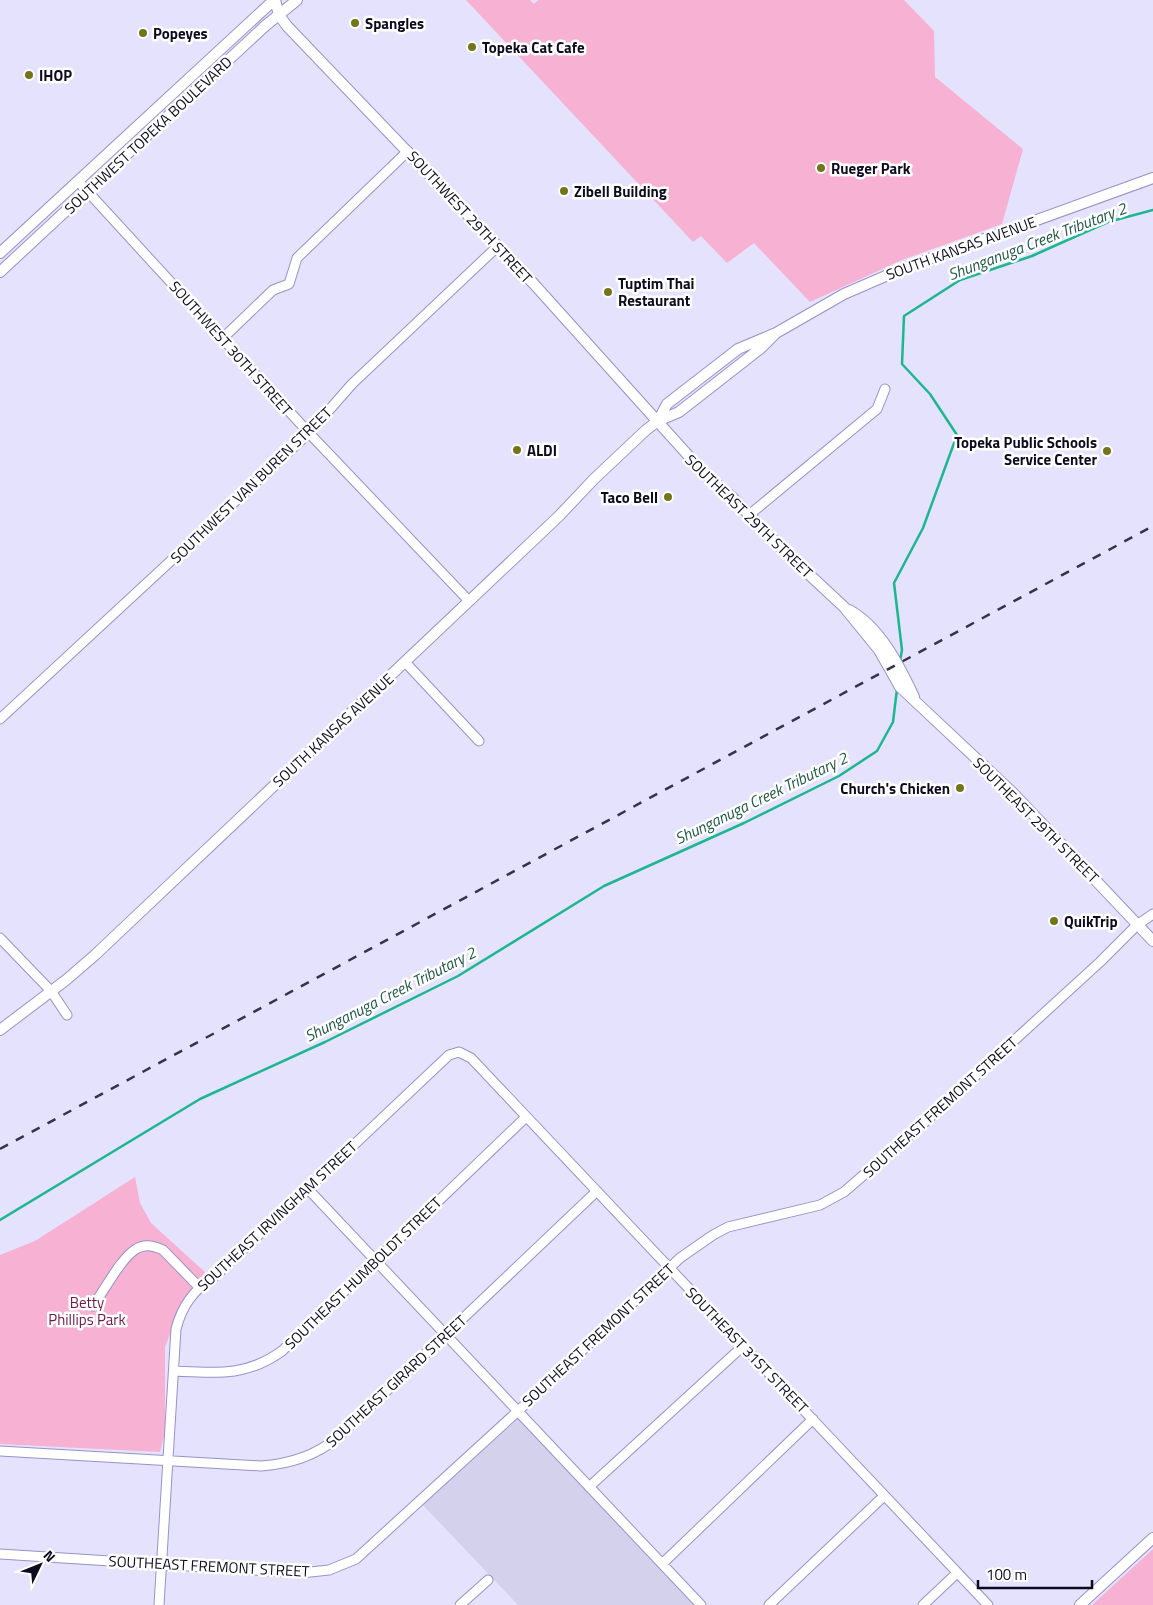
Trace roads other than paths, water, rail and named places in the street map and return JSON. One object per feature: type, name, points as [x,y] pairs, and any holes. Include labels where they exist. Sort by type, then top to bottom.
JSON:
[{"type":"main road","name":"SOUTHWEST TOPEKA BOULEVARD","points":[[0,253],[78,181],[261,4],[274,0]]},
{"type":"main road","name":"SOUTHWEST 29TH STREET","points":[[274,0],[279,15],[286,26],[498,246],[658,421]]},
{"type":"main road","name":"SOUTHWEST TOPEKA BOULEVARD","points":[[2,266],[297,0]]},
{"type":"main road","name":"SOUTHWEST 29TH STREET","points":[[261,4],[279,15]]},
{"type":"main road","name":"SOUTH KANSAS AVENUE","points":[[0,1030],[52,991],[95,954],[559,516],[594,479],[646,430],[658,421],[679,412],[761,348],[776,333],[812,311],[870,282],[1153,178]]},
{"type":"main road","name":"SOUTHEAST 29TH STREET","points":[[658,421],[704,473],[844,607],[879,650],[900,687],[1014,794],[1153,941]]},
{"type":"main road","points":[[1080,1605],[1153,1538]]},
{"type":"street","points":[[223,338],[273,290],[289,284],[297,258],[408,151]]},
{"type":"street","name":"SOUTHWEST 30TH STREET","points":[[78,181],[309,433],[469,601]]},
{"type":"street","name":"SOUTHWEST VAN BUREN STREET","points":[[0,719],[309,433],[352,384],[498,246]]},
{"type":"street","points":[[749,515],[877,410],[885,389]]},
{"type":"street","points":[[405,662],[479,741]]},
{"type":"street","name":"SOUTHEAST FREMONT STREET","points":[[0,1554],[301,1573],[343,1566],[371,1547],[697,1245],[728,1228],[820,1205],[844,1192],[955,1095],[1100,962],[1138,924],[1153,914]]},
{"type":"street","points":[[0,938],[52,991],[67,1015]]},
{"type":"street","name":"SOUTHEAST 31ST STREET","points":[[463,1053],[471,1058],[670,1268],[742,1347],[814,1419],[988,1605]]},
{"type":"street","name":"SOUTHEAST IRVINGHAM STREET","points":[[159,1605],[174,1371],[179,1318],[185,1304],[199,1287],[213,1278],[449,1055],[463,1053]]},
{"type":"street","name":"SOUTHEAST HUMBOLDT STREET","points":[[174,1371],[220,1373],[248,1369],[262,1364],[282,1351],[526,1117]]},
{"type":"street","points":[[308,1189],[701,1605]]},
{"type":"street","name":"SOUTHEAST GIRARD STREET","points":[[0,1451],[262,1466],[277,1465],[304,1458],[337,1438],[597,1191]]},
{"type":"street","points":[[93,1306],[129,1254],[142,1246],[155,1246],[163,1250],[199,1287]]},
{"type":"street","points":[[589,1487],[742,1347]]},
{"type":"street","points":[[662,1564],[814,1419]]},
{"type":"street","points":[[769,1605],[884,1496]]},
{"type":"street","points":[[923,1605],[957,1573]]},
{"type":"street","points":[[460,1605],[488,1580]]},
{"type":"waterway","name":"Shunganuga Creek Tributary 2","points":[[900,661],[902,650],[894,583],[923,528],[957,435],[930,394],[902,364],[904,316],[960,280],[1032,256],[1108,222],[1153,210]]},
{"type":"waterway","name":"Shunganuga Creek Tributary 2","points":[[0,1220],[200,1099],[325,1042],[458,976],[604,886],[744,823],[839,776],[877,751],[893,722],[897,689]]},
{"type":"railway","points":[[0,1149],[1153,526]]},
{"type":"place","name":"Spangles","points":[[355,23]]},
{"type":"place","name":"Popeyes","points":[[143,33]]},
{"type":"place","name":"Topeka Cat Cafe","points":[[472,47]]},
{"type":"place","name":"IHOP","points":[[29,75]]},
{"type":"place","name":"Rueger Park","points":[[821,168]]},
{"type":"place","name":"Zibell Building","points":[[564,191]]},
{"type":"place","name":"Tuptim Thai Restaurant","points":[[608,292]]},
{"type":"place","name":"ALDI","points":[[517,450]]},
{"type":"place","name":"Topeka Public Schools Service Center","points":[[1107,451]]},
{"type":"place","name":"Taco Bell","points":[[668,497]]},
{"type":"place","name":"Church's Chicken","points":[[960,788]]},
{"type":"place","name":"QuikTrip","points":[[1054,921]]},
{"type":"park label","name":"Betty Phillips Park","points":[[87,1310]]}]
